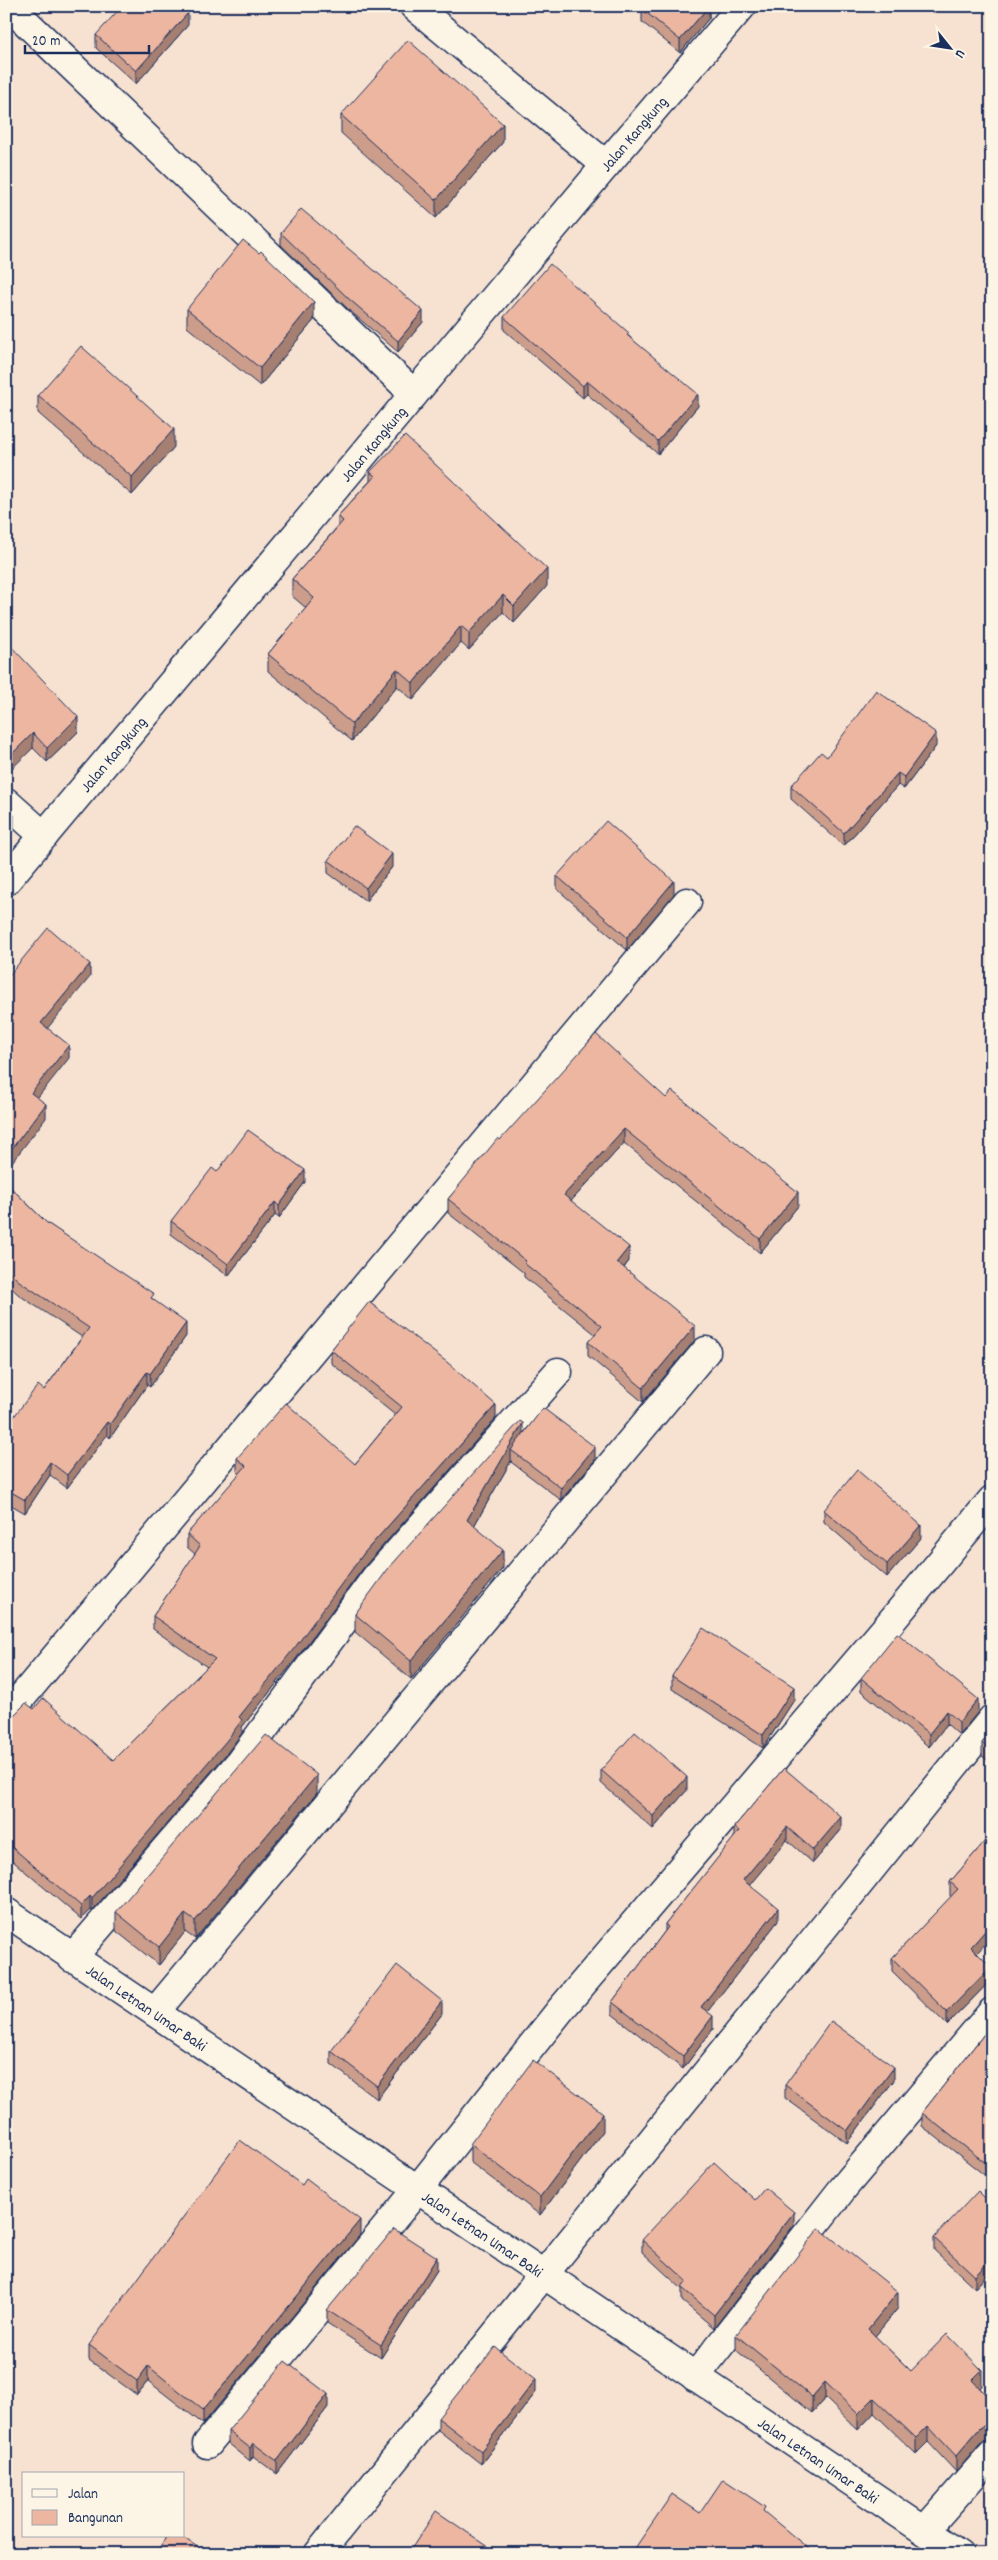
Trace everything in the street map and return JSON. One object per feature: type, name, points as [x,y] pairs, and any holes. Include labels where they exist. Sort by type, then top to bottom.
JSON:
[{"type":"street","points":[[9,6],[414,394]]},
{"type":"street","points":[[414,6],[606,165]]},
{"type":"street","name":"Jalan Kangkung","points":[[6,881],[606,165],[742,6]]},
{"type":"street","points":[[6,802],[44,836]]},
{"type":"street","points":[[6,1716],[687,902]]},
{"type":"street","points":[[155,2012],[706,1351]]},
{"type":"street","points":[[72,1958],[239,1763],[376,1577],[558,1372]]},
{"type":"street","points":[[207,2444],[417,2190],[562,2008],[992,1500]]},
{"type":"street","points":[[318,2554],[546,2274],[992,1719]]},
{"type":"street","name":"Jalan Letnan Umar Baki","points":[[6,1912],[959,2554]]},
{"type":"street","points":[[694,2377],[844,2187],[992,2012]]},
{"type":"street","points":[[925,2530],[992,2454]]},
{"type":"building","points":[[122,6],[181,6],[188,13],[136,71],[96,35]]},
{"type":"building","points":[[644,6],[709,6],[680,40],[642,9]]},
{"type":"building","points":[[408,40],[503,124],[436,200],[341,115]]},
{"type":"building","points":[[301,209],[423,311],[398,341],[349,299],[281,233]]},
{"type":"building","points":[[243,240],[259,253],[261,251],[314,302],[260,368],[187,309]]},
{"type":"building","points":[[550,264],[629,333],[627,335],[698,394],[658,441],[587,381],[583,386],[504,317]]},
{"type":"building","points":[[81,346],[174,429],[132,477],[38,395]]},
{"type":"building","points":[[405,436],[547,569],[514,606],[503,595],[469,633],[461,626],[413,683],[397,669],[352,724],[268,654],[314,598],[292,579],[343,521],[338,516],[375,476],[370,472]]},
{"type":"building","points":[[6,641],[78,717],[47,748],[33,733],[6,760]]},
{"type":"building","points":[[876,690],[936,733],[904,777],[898,773],[844,833],[791,786],[821,752],[827,757]]},
{"type":"building","points":[[6,808],[14,815],[6,825]]},
{"type":"building","points":[[606,821],[674,881],[627,937],[557,876]]},
{"type":"building","points":[[354,826],[392,854],[366,888],[328,860]]},
{"type":"building","points":[[48,928],[90,964],[41,1023],[69,1045],[31,1093],[46,1104],[6,1156],[6,979]]},
{"type":"building","points":[[596,1034],[666,1098],[672,1091],[798,1192],[760,1239],[624,1129],[564,1195],[629,1247],[617,1262],[695,1326],[643,1388],[588,1342],[602,1326],[524,1263],[526,1261],[448,1199],[498,1138],[500,1140]]},
{"type":"building","points":[[248,1130],[305,1170],[279,1206],[275,1202],[228,1264],[171,1221],[212,1168],[217,1172]]},
{"type":"building","points":[[6,1183],[47,1223],[154,1294],[151,1298],[186,1323],[150,1374],[147,1372],[110,1424],[107,1422],[67,1475],[50,1462],[25,1500],[6,1489],[6,1445],[13,1435],[6,1430],[6,1427],[38,1385],[44,1390],[89,1328],[19,1281],[6,1269]]},
{"type":"building","points":[[369,1302],[448,1363],[496,1405],[364,1553],[296,1646],[239,1717],[242,1720],[227,1740],[92,1898],[90,1896],[81,1906],[6,1844],[6,1718],[11,1718],[26,1703],[34,1709],[43,1698],[113,1760],[215,1659],[153,1616],[200,1546],[187,1534],[246,1466],[237,1458],[286,1403],[355,1464],[402,1407],[331,1350]]},
{"type":"building","points":[[543,1408],[595,1447],[561,1488],[511,1450]]},
{"type":"building","points":[[520,1421],[523,1423],[467,1520],[503,1550],[411,1661],[355,1614],[388,1569]]},
{"type":"building","points":[[857,1470],[921,1525],[887,1564],[824,1510]]},
{"type":"building","points":[[703,1628],[794,1687],[763,1735],[672,1676]]},
{"type":"building","points":[[897,1633],[978,1699],[959,1722],[947,1711],[929,1734],[861,1678]]},
{"type":"building","points":[[992,1731],[992,1751],[982,1743]]},
{"type":"building","points":[[635,1732],[687,1777],[653,1816],[601,1770]]},
{"type":"building","points":[[266,1735],[317,1775],[195,1921],[185,1914],[159,1947],[116,1912]]},
{"type":"building","points":[[784,1768],[841,1817],[813,1850],[787,1827],[743,1880],[778,1908],[701,2007],[713,2016],[683,2056],[612,2002],[668,1927],[665,1924],[739,1831],[734,1827]]},
{"type":"building","points":[[992,1833],[992,1923],[971,1947],[991,1967],[947,2012],[892,1958],[958,1889],[950,1882]]},
{"type":"building","points":[[397,1965],[442,2001],[377,2086],[331,2051]]},
{"type":"building","points":[[831,2021],[894,2067],[847,2131],[785,2085]]},
{"type":"building","points":[[992,2024],[992,2168],[922,2113]]},
{"type":"building","points":[[533,2060],[603,2113],[540,2197],[470,2144]]},
{"type":"building","points":[[240,2140],[302,2185],[306,2179],[360,2220],[203,2410],[148,2366],[137,2381],[89,2345]]},
{"type":"building","points":[[714,2162],[755,2200],[765,2188],[794,2212],[714,2315],[682,2288],[687,2281],[642,2240]]},
{"type":"building","points":[[978,2191],[992,2205],[992,2258],[975,2276],[934,2238]]},
{"type":"building","points":[[819,2228],[898,2292],[868,2329],[911,2371],[947,2334],[982,2370],[972,2380],[992,2401],[992,2423],[988,2423],[980,2428],[956,2456],[928,2426],[916,2438],[874,2398],[858,2414],[825,2382],[812,2397],[736,2335]]},
{"type":"building","points":[[394,2229],[437,2257],[381,2345],[327,2310]]},
{"type":"building","points":[[495,2347],[536,2379],[481,2451],[438,2418]]},
{"type":"building","points":[[285,2361],[328,2394],[277,2461],[253,2443],[250,2448],[228,2431]]},
{"type":"building","points":[[723,2479],[765,2507],[763,2511],[815,2554],[631,2554],[672,2494],[700,2513]]},
{"type":"building","points":[[436,2511],[499,2554],[408,2554]]},
{"type":"building","points":[[166,2538],[184,2538],[208,2554],[155,2554]]}]
